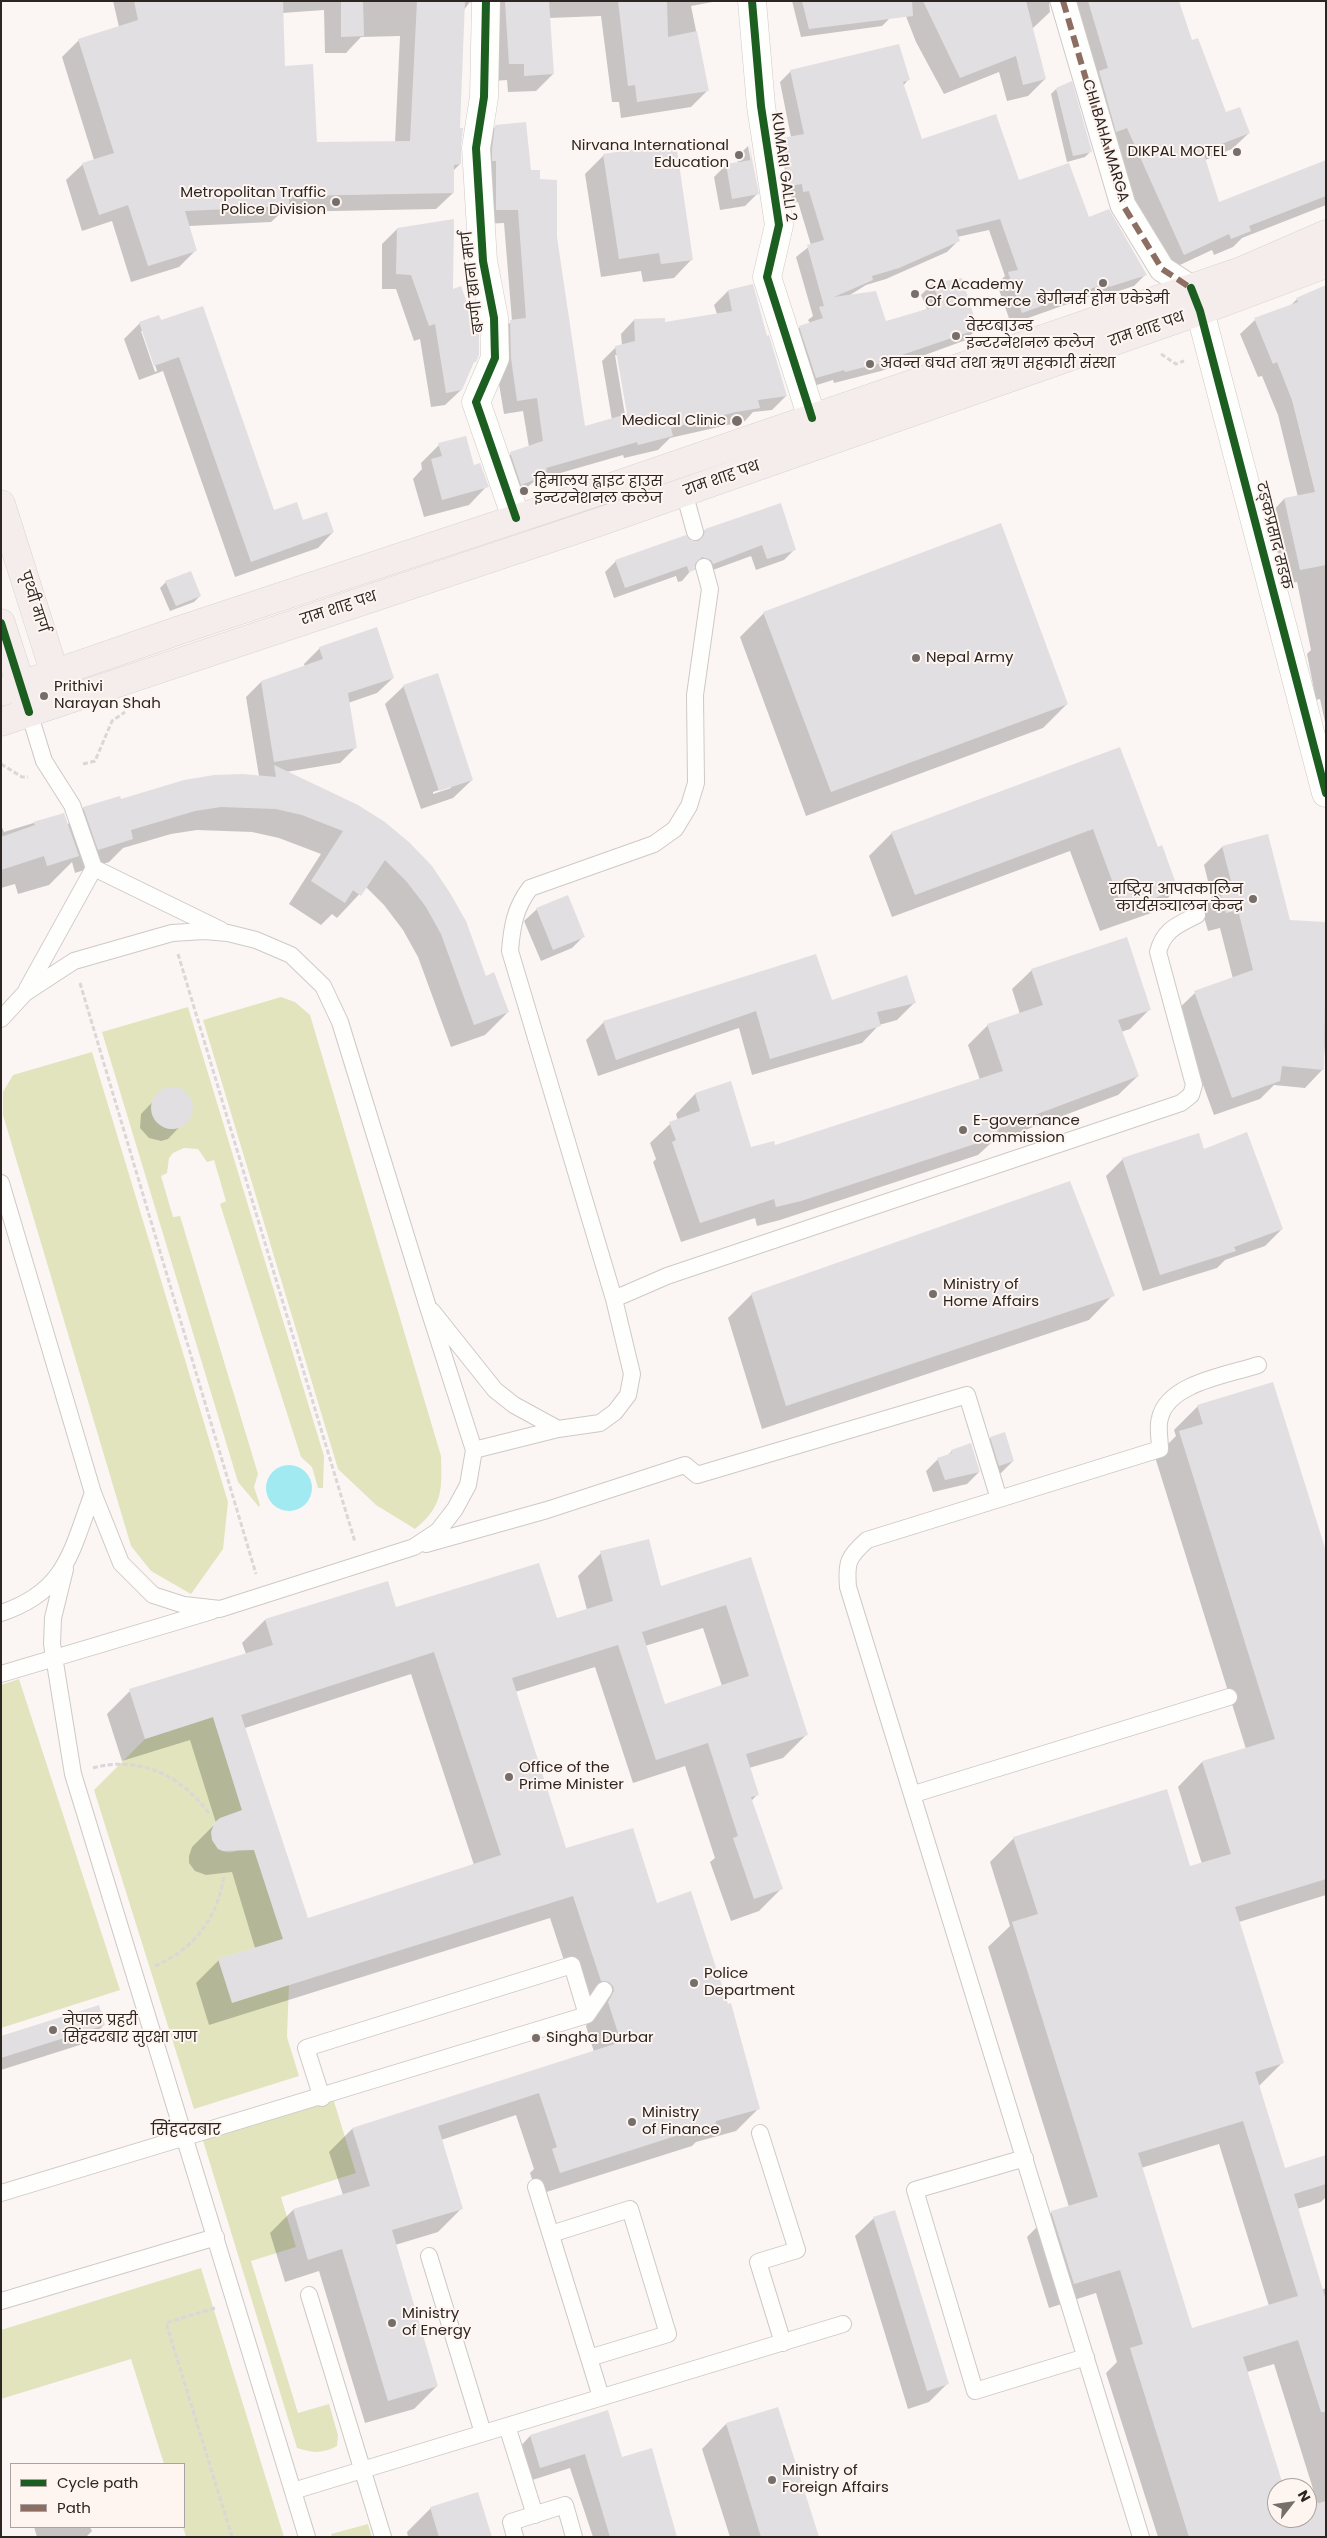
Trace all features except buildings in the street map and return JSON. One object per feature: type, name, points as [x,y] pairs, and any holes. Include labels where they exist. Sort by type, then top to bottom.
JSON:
[{"type":"main road","name":"राम शाह पथ","points":[[1,722],[684,492],[1152,328],[1241,271],[1326,234]]},
{"type":"main road","name":"राम शाह पथ","points":[[11,688],[812,418],[1196,300],[1326,264]]},
{"type":"main road","name":"पृथ्वी मार्ग","points":[[1,504],[64,700]]},
{"type":"main road","points":[[1,623],[11,688],[29,712]]},
{"type":"street","name":"बग्गी खाना मार्ग","points":[[486,1],[484,97],[476,148],[483,261],[494,318],[495,358],[476,402],[516,518]]},
{"type":"street","name":"KUMARI GALLI 2","points":[[752,1],[760,106],[779,225],[767,277],[812,418]]},
{"type":"street","name":"CHI BAHA MARGA","points":[[1063,1],[1123,205],[1162,269],[1196,300]]},
{"type":"street","name":"टङ्कप्रसाद सडक","points":[[1196,300],[1212,353],[1326,793]]},
{"type":"lane","points":[[684,492],[695,532]]},
{"type":"lane","points":[[474,1450],[558,1429],[600,1423],[615,1412],[628,1395],[632,1374],[614,1299],[510,951],[513,918],[519,902],[530,888],[654,844],[675,829],[689,806],[696,783],[694,694],[710,588],[704,567]]},
{"type":"lane","points":[[29,712],[44,761],[72,805],[94,868],[228,933],[256,940],[291,955],[323,986],[340,1022],[474,1450],[468,1485],[455,1509],[438,1531],[414,1547]]},
{"type":"lane","points":[[1,1019],[25,993],[94,868]]},
{"type":"lane","points":[[614,1299],[668,1276],[1181,1103],[1190,1095],[1194,1085],[1158,952],[1161,939],[1171,929],[1197,915]]},
{"type":"lane","points":[[25,993],[74,961],[172,933],[228,933]]},
{"type":"lane","points":[[1,1183],[92,1493],[121,1563],[153,1594],[184,1605],[220,1609]]},
{"type":"lane","points":[[427,1304],[495,1390],[514,1405],[558,1429]]},
{"type":"lane","points":[[1142,2537],[914,1794],[848,1586],[847,1565],[853,1552],[867,1540],[1160,1449],[1159,1419],[1166,1401],[1180,1390],[1258,1365]]},
{"type":"lane","points":[[1,1674],[263,1596],[414,1547],[547,1510],[685,1465],[698,1475],[967,1395],[999,1499]]},
{"type":"lane","points":[[92,1493],[64,1569],[52,1618],[53,1659],[73,1774],[307,2537]]},
{"type":"lane","points":[[1,1613],[49,1587],[64,1569]]},
{"type":"lane","points":[[914,1794],[1229,1697]]},
{"type":"lane","points":[[322,2098],[306,2048],[572,1966],[587,2015]]},
{"type":"lane","points":[[1,2193],[322,2098],[587,2015],[604,1990]]},
{"type":"lane","points":[[760,2133],[797,2250],[758,2262],[783,2343]]},
{"type":"lane","points":[[1025,2158],[915,2190],[975,2391],[1086,2357]]},
{"type":"lane","points":[[536,2187],[601,2398]]},
{"type":"lane","points":[[551,2234],[630,2209],[644,2254],[668,2334],[589,2358]]},
{"type":"lane","points":[[1,2301],[216,2237]]},
{"type":"lane","points":[[428,2256],[483,2434]]},
{"type":"lane","points":[[309,2295],[383,2537]]},
{"type":"lane","points":[[293,2491],[843,2324]]},
{"type":"lane","points":[[507,2426],[535,2515]]},
{"type":"lane","points":[[515,2537],[511,2522],[565,2505],[574,2537]]},
{"type":"path","points":[[1152,328],[1158,352],[1176,364],[1212,353]]},
{"type":"path","points":[[172,933],[361,1564]]},
{"type":"path","points":[[74,961],[263,1596]]},
{"type":"path","points":[[73,1774],[109,1764],[146,1767],[179,1782],[199,1800],[210,1814]]},
{"type":"path","points":[[135,1974],[176,1955],[194,1940],[214,1913],[220,1899],[224,1876]]},
{"type":"path","points":[[232,2537],[166,2323],[235,2302]]},
{"type":"green space","points":[[281,997],[295,1002],[310,1015],[441,1456],[441,1488],[439,1497],[431,1513],[415,1529],[376,1505],[338,1469],[203,1020]]},
{"type":"green space","points":[[188,1007],[324,1456],[323,1488],[318,1488],[312,1467],[301,1457],[220,1204],[226,1201],[214,1160],[207,1162],[198,1149],[184,1148],[173,1153],[169,1158],[167,1173],[161,1176],[173,1217],[180,1216],[258,1474],[254,1487],[259,1507],[238,1482],[102,1032]]},
{"type":"green space","points":[[92,1052],[228,1502],[223,1549],[191,1594],[151,1571],[131,1546],[3,1115],[3,1092],[13,1075]]},
{"type":"green space","points":[[19,1679],[120,1990],[1,2028],[1,1685]]},
{"type":"green space","points":[[213,1717],[245,1820],[215,1822],[212,1834],[213,1840],[219,1849],[224,1852],[230,1852],[240,1849],[250,1837],[283,1939],[219,1959],[289,1984],[287,2037],[299,2076],[194,2109],[94,1790],[145,1739]]},
{"type":"green space","points":[[332,2095],[356,2173],[281,2197],[296,2247],[251,2261],[298,2413],[329,2404],[338,2435],[337,2446],[327,2450],[312,2452],[297,2448],[201,2134]]},
{"type":"green space","points":[[201,2268],[284,2537],[186,2537],[183,2528],[185,2528],[185,2463],[164,2463],[131,2359],[1,2399],[1,2330]]},
{"type":"green space","points":[[368,2524],[372,2537],[332,2537],[331,2534]]},
{"type":"water","points":[[289,1465],[302,1469],[308,1475],[312,1488],[308,1501],[302,1507],[289,1511],[276,1507],[270,1501],[266,1488],[270,1475],[276,1469]]},
{"type":"marked path","points":[[1063,1],[1123,205],[1162,269],[1191,288]]},
{"type":"cycle path","points":[[486,1],[484,97],[476,148],[483,261],[494,318],[495,358],[476,402],[516,518]]},
{"type":"cycle path","points":[[752,1],[761,106],[779,225],[767,277],[812,418]]},
{"type":"cycle path","points":[[1191,288],[1200,311],[1326,793]]},
{"type":"cycle path","points":[[1,623],[29,712]]},
{"type":"place","name":"DIKPAL MOTEL","points":[[1237,152]]},
{"type":"place","name":"Nirvana International Education","points":[[739,155]]},
{"type":"place","name":"Metropolitan Traffic Police Division","points":[[336,202]]},
{"type":"place","name":"बेगीनर्स होम एकेडेमी","points":[[1103,283]]},
{"type":"place","name":"CA Academy Of Commerce","points":[[915,294]]},
{"type":"place","name":"वेस्टबाउन्ड इन्टरनेशनल कलेज","points":[[956,336]]},
{"type":"place","name":"अवन्त बचत तथा ऋण सहकारी संस्था","points":[[870,364]]},
{"type":"place","name":"Medical Clinic","points":[[737,421]]},
{"type":"place","name":"हिमालय ह्वाइट हाउस इन्टरनेशनल कलेज","points":[[524,491]]},
{"type":"place","name":"Nepal Army","points":[[916,658]]},
{"type":"place","name":"Prithivi Narayan Shah","points":[[44,696]]},
{"type":"place","name":"राष्ट्रिय आपतकालिन कार्यसञ्चालन केन्द्र","points":[[1253,899]]},
{"type":"place","name":"E-governance commission","points":[[963,1130]]},
{"type":"place","name":"Ministry of Home Affairs","points":[[933,1294]]},
{"type":"place","name":"Office of the Prime Minister","points":[[509,1777]]},
{"type":"place","name":"Police Department","points":[[694,1983]]},
{"type":"place","name":"नेपाल प्रहरी सिंहदरबार सुरक्षा गण","points":[[53,2030]]},
{"type":"place","name":"Singha Durbar","points":[[536,2038]]},
{"type":"place","name":"Ministry of Finance","points":[[632,2122]]},
{"type":"place","name":"Ministry of Energy","points":[[392,2323]]},
{"type":"place","name":"Ministry of Foreign Affairs","points":[[772,2480]]},
{"type":"district","name":"सिंहदरबार","points":[[186,2131]]}]
